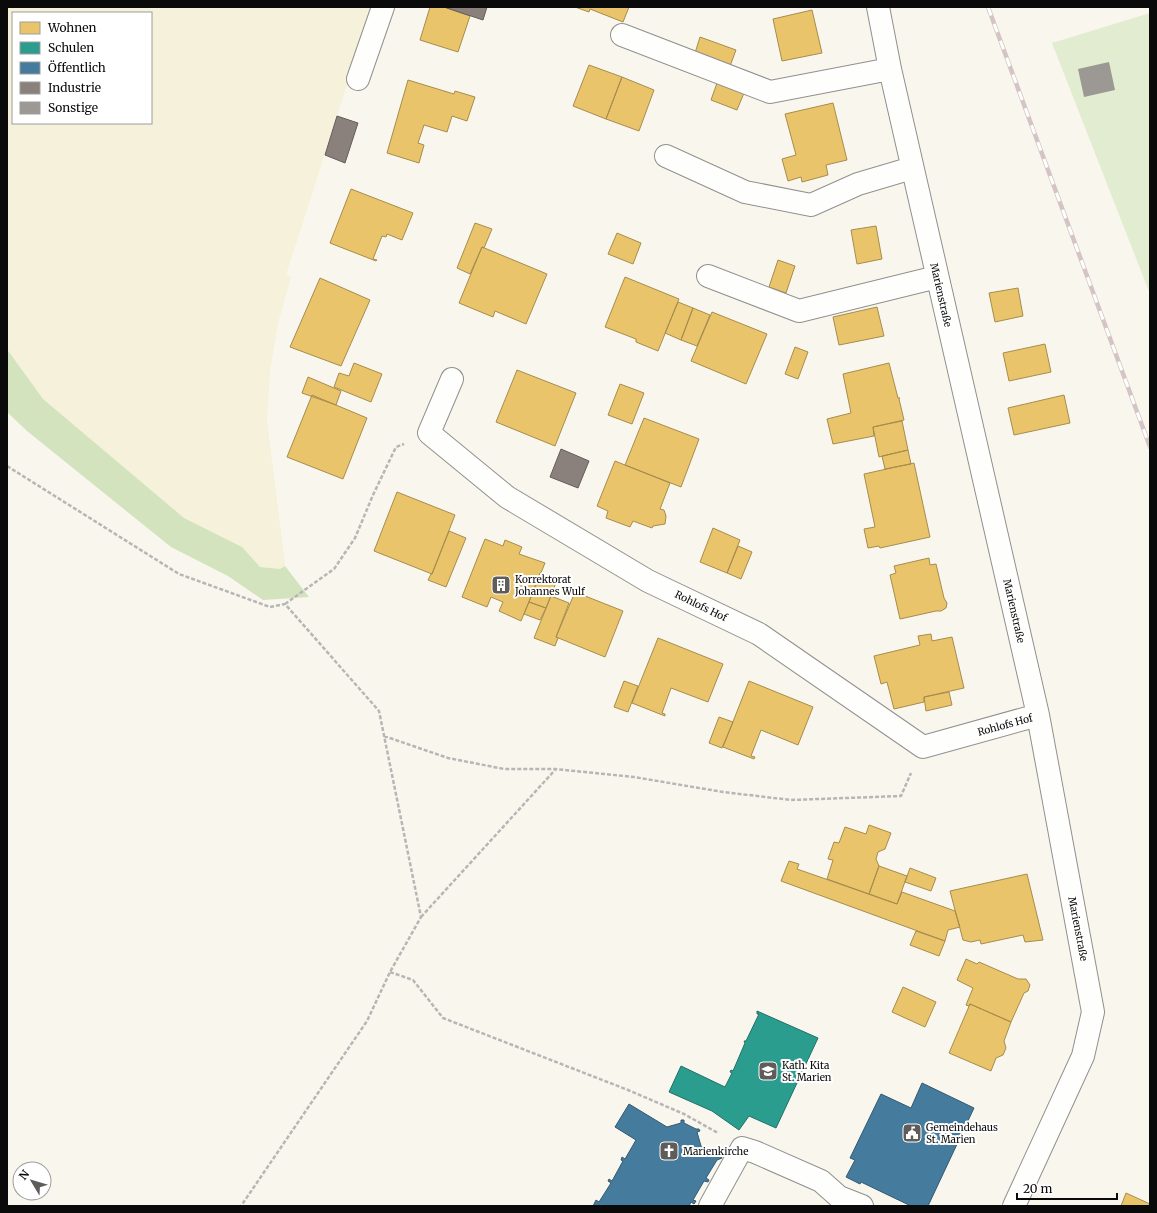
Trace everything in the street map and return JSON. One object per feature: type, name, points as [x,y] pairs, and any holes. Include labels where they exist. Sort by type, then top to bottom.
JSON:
[{"type":"street","points":[[358,79],[383,7]]},
{"type":"street","name":"Marienstraße","points":[[878,7],[912,168],[1038,716],[1093,1012],[1083,1056],[1014,1206]]},
{"type":"street","points":[[622,35],[770,92],[890,69]]},
{"type":"street","points":[[666,156],[745,192],[811,205],[858,184],[912,168]]},
{"type":"street","points":[[708,276],[799,311],[937,277]]},
{"type":"street","points":[[429,433],[452,379]]},
{"type":"street","name":"Rohlofs Hof","points":[[429,433],[507,497],[648,581],[759,634],[923,747],[1038,716]]},
{"type":"street","points":[[710,1206],[742,1148],[755,1152],[820,1181],[839,1197],[862,1206]]},
{"type":"path","points":[[7,466],[179,574],[270,607],[285,604],[334,569],[354,538],[372,494],[396,447],[429,433]]},
{"type":"path","points":[[285,604],[379,711],[421,917]]},
{"type":"path","points":[[384,736],[448,758],[504,769],[556,769],[634,777],[723,792],[791,800],[901,796],[923,747]]},
{"type":"path","points":[[241,1206],[367,1021],[390,972],[421,917],[556,769]]},
{"type":"path","points":[[390,972],[413,980],[443,1018],[628,1090],[684,1114],[742,1148]]},
{"type":"shaded area","points":[[7,7],[372,7],[286,275],[291,277],[278,323],[270,371],[267,421],[285,565],[280,569],[260,567],[242,547],[184,518],[43,399],[7,350]]},
{"type":"green space","points":[[1150,13],[1150,294],[1052,43]]},
{"type":"green space","points":[[7,350],[43,399],[184,518],[242,547],[260,567],[280,569],[285,566],[309,597],[263,600],[228,576],[171,547],[27,431],[7,412]]},
{"type":"building: Wohnen","points":[[430,7],[444,7],[470,16],[458,52],[420,40]]},
{"type":"building: Wohnen","points":[[575,7],[629,7],[623,22],[590,9],[589,12]]},
{"type":"building: Wohnen","points":[[812,10],[822,53],[782,61],[773,19]]},
{"type":"building: Wohnen","points":[[700,37],[736,50],[730,66],[695,53]]},
{"type":"building: Wohnen","points":[[589,65],[622,77],[606,119],[573,106]]},
{"type":"building: Wohnen","points":[[622,77],[654,90],[639,131],[606,119]]},
{"type":"building: Wohnen","points":[[408,80],[454,94],[455,91],[475,97],[467,121],[452,116],[447,132],[424,125],[418,143],[424,145],[419,163],[387,153]]},
{"type":"building: Wohnen","points":[[717,83],[744,93],[737,110],[711,100]]},
{"type":"building: Wohnen","points":[[833,103],[847,160],[826,165],[828,175],[802,182],[801,177],[788,181],[782,159],[796,155],[785,114]]},
{"type":"building: Wohnen","points":[[351,189],[413,213],[402,240],[387,234],[386,237],[382,236],[373,259],[377,260],[376,261],[330,243]]},
{"type":"building: Wohnen","points":[[475,223],[492,229],[470,274],[457,268]]},
{"type":"building: Wohnen","points":[[876,226],[882,259],[857,264],[851,230]]},
{"type":"building: Wohnen","points":[[617,233],[641,243],[633,264],[608,254]]},
{"type":"building: Wohnen","points":[[482,247],[547,274],[526,324],[495,311],[493,317],[459,303]]},
{"type":"building: Wohnen","points":[[778,260],[795,266],[786,293],[769,287]]},
{"type":"building: Wohnen","points":[[625,277],[679,299],[658,351],[636,342],[636,339],[605,327]]},
{"type":"building: Wohnen","points":[[320,278],[370,300],[341,366],[290,347]]},
{"type":"building: Wohnen","points":[[1018,288],[1023,316],[995,322],[989,293]]},
{"type":"building: Wohnen","points":[[678,302],[693,308],[681,340],[665,333]]},
{"type":"building: Wohnen","points":[[877,307],[884,336],[839,345],[833,317]]},
{"type":"building: Wohnen","points":[[693,308],[710,315],[697,346],[681,340]]},
{"type":"building: Wohnen","points":[[712,312],[767,334],[746,384],[691,361]]},
{"type":"building: Wohnen","points":[[1045,344],[1051,372],[1009,381],[1003,353]]},
{"type":"building: Wohnen","points":[[795,347],[808,352],[798,379],[785,374]]},
{"type":"building: Wohnen","points":[[354,363],[382,374],[371,402],[334,387],[339,373],[349,376]]},
{"type":"building: Wohnen","points":[[889,363],[898,398],[900,398],[904,420],[873,427],[874,436],[833,444],[827,419],[851,413],[843,374]]},
{"type":"building: Wohnen","points":[[517,370],[576,393],[555,446],[496,422]]},
{"type":"building: Wohnen","points":[[308,377],[341,391],[336,405],[302,393]]},
{"type":"building: Wohnen","points":[[620,384],[644,393],[632,424],[608,415]]},
{"type":"building: Wohnen","points":[[312,395],[367,418],[343,479],[287,457]]},
{"type":"building: Wohnen","points":[[1064,395],[1070,423],[1014,435],[1008,408]]},
{"type":"building: Wohnen","points":[[644,418],[699,439],[681,487],[625,465]]},
{"type":"building: Wohnen","points":[[902,421],[908,450],[879,457],[873,427]]},
{"type":"building: Wohnen","points":[[908,450],[911,464],[885,469],[882,456]]},
{"type":"building: Wohnen","points":[[615,461],[670,483],[660,509],[664,510],[666,516],[665,524],[653,526],[652,528],[633,521],[630,527],[606,518],[608,511],[597,506]]},
{"type":"building: Wohnen","points":[[914,463],[930,537],[880,548],[879,546],[868,548],[864,529],[875,527],[864,474]]},
{"type":"building: Wohnen","points":[[397,492],[455,515],[432,574],[374,551]]},
{"type":"building: Wohnen","points":[[713,528],[740,540],[727,573],[700,562]]},
{"type":"building: Wohnen","points":[[449,531],[466,538],[446,587],[428,580],[432,574]]},
{"type":"building: Wohnen","name":"Korrektorat Johannes Wulf","points":[[485,539],[503,546],[505,540],[522,547],[519,554],[545,563],[521,621],[499,611],[503,602],[491,597],[487,607],[462,597]]},
{"type":"building: Wohnen","points":[[738,546],[752,552],[741,579],[727,573]]},
{"type":"building: Wohnen","points":[[929,558],[930,565],[936,564],[944,598],[947,603],[946,608],[941,611],[900,619],[890,575],[896,573],[894,566]]},
{"type":"building: Wohnen","points":[[540,573],[557,580],[546,608],[529,602]]},
{"type":"building: Wohnen","points":[[575,592],[623,611],[605,657],[556,637]]},
{"type":"building: Wohnen","points":[[551,596],[569,603],[556,637],[558,638],[555,646],[534,638]]},
{"type":"building: Wohnen","points":[[529,602],[546,608],[540,620],[524,614]]},
{"type":"building: Wohnen","points":[[931,634],[932,641],[952,637],[964,688],[924,697],[924,702],[894,709],[887,682],[881,684],[874,656],[920,645],[918,636]]},
{"type":"building: Wohnen","points":[[658,638],[723,664],[708,702],[671,688],[662,713],[665,714],[665,716],[632,703]]},
{"type":"building: Wohnen","points":[[624,681],[638,686],[628,712],[614,707]]},
{"type":"building: Wohnen","points":[[749,681],[813,707],[798,745],[761,730],[751,756],[755,757],[754,759],[723,747]]},
{"type":"building: Wohnen","points":[[949,692],[952,705],[926,711],[924,697]]},
{"type":"building: Wohnen","points":[[719,717],[733,722],[722,748],[709,743]]},
{"type":"building: Wohnen","points":[[869,825],[891,833],[885,849],[878,852],[876,859],[879,866],[869,894],[827,879],[833,860],[828,859],[834,842],[839,843],[845,827],[866,834]]},
{"type":"building: Wohnen","points":[[789,861],[799,864],[797,869],[897,904],[902,892],[955,911],[960,927],[948,930],[945,941],[781,881]]},
{"type":"building: Wohnen","points":[[879,866],[907,876],[897,904],[869,894]]},
{"type":"building: Wohnen","points":[[910,868],[936,878],[931,891],[905,882]]},
{"type":"building: Wohnen","points":[[1027,874],[1043,940],[1025,942],[1023,935],[981,944],[980,940],[971,942],[963,940],[950,891]]},
{"type":"building: Wohnen","points":[[916,931],[945,941],[939,956],[910,945]]},
{"type":"building: Wohnen","points":[[966,959],[977,964],[979,962],[1018,979],[1026,979],[1030,985],[1028,991],[1024,993],[1011,1022],[970,1004],[969,1006],[966,1005],[973,988],[957,980]]},
{"type":"building: Wohnen","points":[[903,987],[936,1002],[925,1027],[892,1012]]},
{"type":"building: Wohnen","points":[[970,1004],[1011,1022],[1004,1041],[1006,1048],[1003,1055],[996,1058],[991,1071],[949,1053]]},
{"type":"building: Wohnen","points":[[1126,1193],[1150,1204],[1150,1206],[1121,1206]]},
{"type":"building: Schulen","name":"Kath. Kita St. Marien","points":[[757,1011],[818,1038],[776,1128],[749,1116],[739,1130],[712,1111],[669,1092],[681,1066],[725,1087],[732,1073],[730,1072],[731,1070],[733,1071],[745,1043],[744,1041],[746,1041],[759,1014],[757,1014]]},
{"type":"building: Öffentlich","name":"Gemeindehaus St. Marien","points":[[922,1083],[974,1108],[928,1206],[911,1206],[861,1182],[860,1184],[846,1177],[855,1160],[850,1158],[881,1094],[911,1108]]},
{"type":"building: Öffentlich","name":"Marienkirche","points":[[629,1104],[667,1127],[681,1123],[681,1120],[684,1120],[684,1123],[699,1129],[700,1131],[697,1132],[701,1146],[718,1156],[721,1156],[722,1158],[717,1160],[706,1178],[709,1180],[708,1182],[704,1181],[693,1200],[696,1201],[694,1204],[691,1202],[689,1206],[593,1206],[596,1200],[599,1202],[611,1183],[608,1181],[609,1179],[612,1181],[623,1161],[621,1160],[622,1157],[625,1159],[636,1140],[615,1127]]},
{"type":"building: Industrie","points":[[444,7],[487,7],[483,20]]},
{"type":"building: Industrie","points":[[337,116],[358,123],[345,163],[325,155]]},
{"type":"building: Industrie","points":[[561,449],[589,461],[578,488],[550,477]]},
{"type":"building: Sonstige","points":[[1109,62],[1115,90],[1084,97],[1078,69]]},
{"type":"railway","points":[[988,7],[1150,447]]},
{"type":"place","name":"Korrektorat Johannes Wulf","points":[[501,585]]},
{"type":"place","name":"Kath. Kita St. Marien","points":[[768,1071]]},
{"type":"place","name":"Gemeindehaus St. Marien","points":[[912,1133]]},
{"type":"place","name":"Marienkirche","points":[[669,1151]]}]
